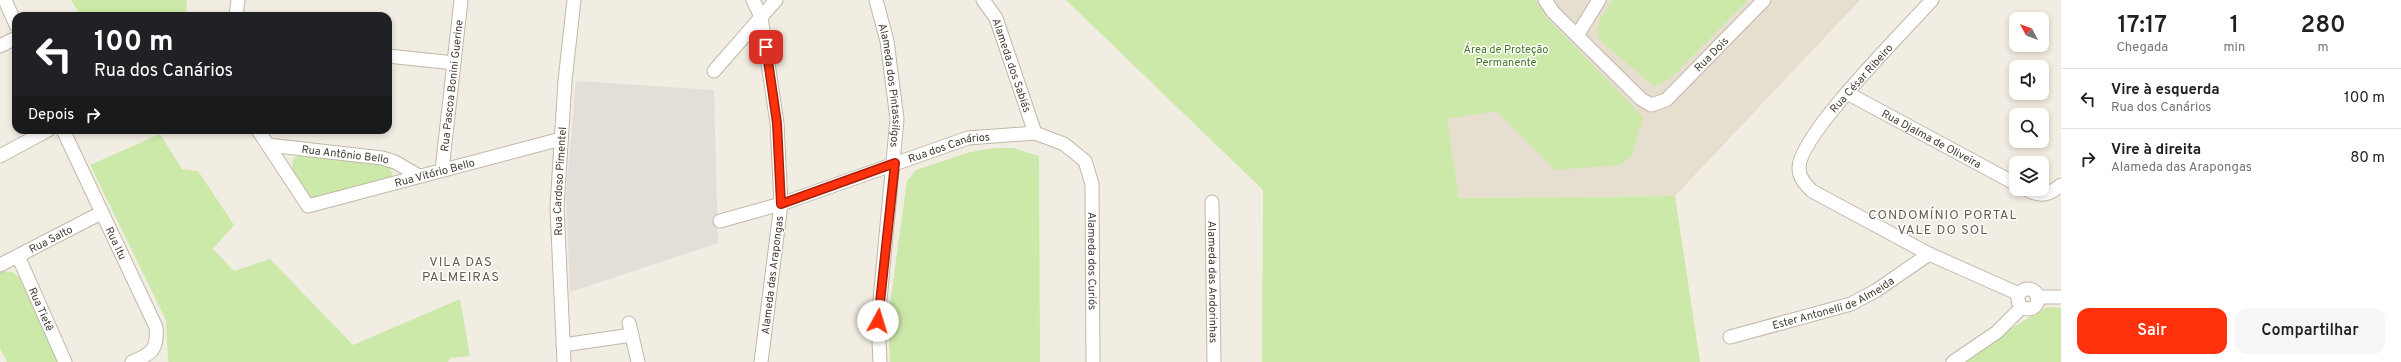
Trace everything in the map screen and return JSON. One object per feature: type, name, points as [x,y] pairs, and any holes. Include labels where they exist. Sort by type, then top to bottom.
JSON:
[{"type":"street","points":[[5,0],[12,16]]},
{"type":"street","points":[[236,12],[238,0]]},
{"type":"street","name":"Rua Pascoa Bonini Guerine","points":[[442,170],[461,0]]},
{"type":"street","name":"Rua Cardoso Pimentel","points":[[564,362],[557,207],[561,139],[574,0]]},
{"type":"street","name":"Alameda das Arapongas","points":[[752,0],[761,17],[777,123],[781,204],[761,362]]},
{"type":"street","points":[[714,71],[776,0]]},
{"type":"street","name":"Alameda dos Pintassilgos","points":[[876,0],[887,40],[898,119],[895,163],[878,321],[880,362]]},
{"type":"street","name":"Alameda dos Sabiás","points":[[983,0],[996,18],[1034,133]]},
{"type":"street","points":[[1545,0],[1553,12],[1578,34],[1599,0]]},
{"type":"street","name":"Rua Dois","points":[[1578,34],[1641,99],[1651,105],[1666,100],[1764,0]]},
{"type":"street","name":"Rua César Ribeiro","points":[[1932,0],[1831,110],[1813,137],[1799,166],[1799,174],[1812,191],[1929,254],[2021,301]]},
{"type":"street","points":[[0,46],[12,40]]},
{"type":"street","points":[[392,56],[454,63]]},
{"type":"street","name":"Rua Djalma de Oliveira","points":[[1847,93],[2009,180]]},
{"type":"street","name":"Rua dos Canários","points":[[720,221],[781,204],[968,138],[1034,133],[1064,144],[1085,160]]},
{"type":"street","points":[[0,156],[41,134]]},
{"type":"street","name":"Rua Itu","points":[[65,134],[156,327],[155,347],[148,356],[132,362]]},
{"type":"street","points":[[261,134],[268,145]]},
{"type":"street","name":"Rua Vitório Bello","points":[[268,145],[308,206],[561,139]]},
{"type":"street","name":"Rua Antônio Bello","points":[[268,145],[382,158],[395,162],[419,176]]},
{"type":"street","name":"Alameda dos Curiós","points":[[1085,160],[1092,184],[1092,362]]},
{"type":"street","points":[[2049,193],[2061,185]]},
{"type":"street","name":"Alameda das Andorinhas","points":[[1212,202],[1214,362]]},
{"type":"street","name":"Rua Salto","points":[[0,265],[101,213]]},
{"type":"street","name":"Ester Antonelli de Almeida","points":[[1730,337],[1851,304],[1877,290],[1929,254]]},
{"type":"street","name":"Rua Tietê","points":[[18,256],[65,362]]},
{"type":"street","points":[[1953,362],[1998,332],[2021,301],[2028,309],[2034,307],[2038,297],[2061,297]]},
{"type":"street","points":[[564,345],[630,329],[638,362]]},
{"type":"shaded area","points":[[1428,0],[1860,0],[1675,196],[1459,198]]},
{"type":"shaded area","points":[[576,81],[714,90],[718,243],[570,292],[566,192]]},
{"type":"green space","points":[[71,0],[187,0],[186,12],[78,12]]},
{"type":"green space","name":"Área de Proteção Permanente","points":[[1066,0],[1535,0],[1546,17],[1643,117],[1632,156],[1620,165],[1555,170],[1496,111],[1447,119],[1459,198],[1675,196],[1700,362],[1262,362],[1263,190]]},
{"type":"green space","points":[[1613,0],[1748,0],[1670,79],[1654,86],[1604,44],[1600,38],[1598,27],[1602,16]]},
{"type":"green space","points":[[160,134],[182,169],[198,171],[234,225],[213,249],[234,271],[270,259],[353,345],[460,299],[470,356],[450,358],[448,362],[169,362],[166,320],[90,165]]},
{"type":"green space","points":[[994,148],[1013,148],[1039,156],[1040,362],[890,362],[888,318],[907,181],[916,170],[970,152]]},
{"type":"green space","points":[[302,153],[384,163],[390,167],[393,177],[310,199],[298,181],[292,168],[292,162],[295,157]]},
{"type":"green space","points":[[0,272],[12,272],[19,277],[59,362],[7,362],[0,348]]},
{"type":"green space","points":[[2047,307],[2061,308],[2061,362],[1955,362]]},
{"type":"district","name":"CONDOMÍNIO PORTAL VALE DO SOL","points":[[1943,222]]},
{"type":"district","name":"VILA DAS PALMEIRAS","points":[[461,268]]},
{"type":"route","points":[[766,47],[777,123],[781,204],[895,163],[878,321]]}]
